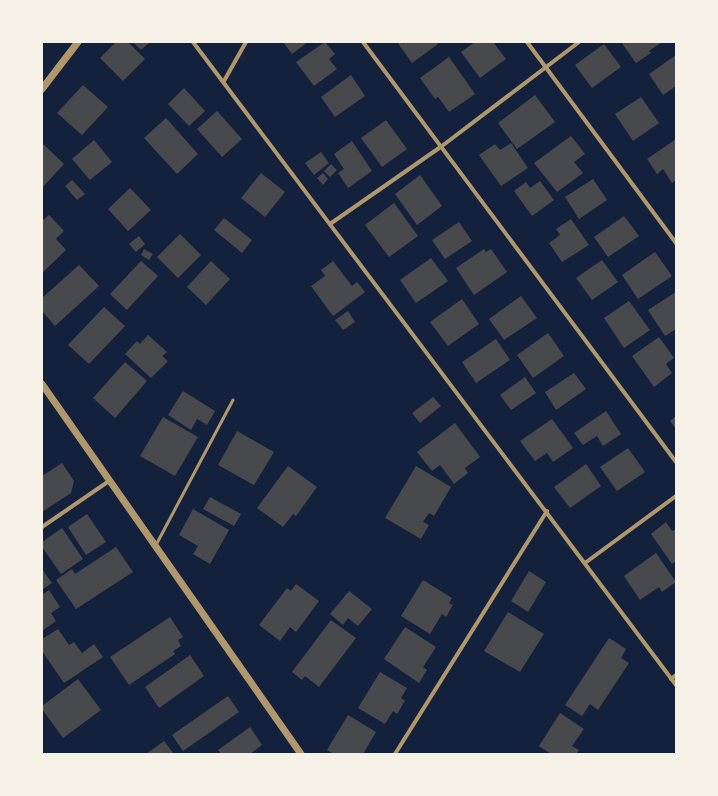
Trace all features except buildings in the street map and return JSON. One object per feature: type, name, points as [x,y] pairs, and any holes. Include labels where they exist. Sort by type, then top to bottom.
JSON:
[{"type":"street","points":[[42,89],[78,42]]},
{"type":"street","points":[[193,42],[224,81],[676,685]]},
{"type":"street","points":[[224,81],[246,42]]},
{"type":"street","points":[[363,42],[676,462]]},
{"type":"street","points":[[527,42],[676,243]]},
{"type":"street","points":[[330,224],[442,146],[579,42]]},
{"type":"street","points":[[42,384],[301,754]]},
{"type":"street","points":[[42,527],[109,481]]},
{"type":"street","points":[[585,563],[676,496]]},
{"type":"street","points":[[395,754],[547,511]]},
{"type":"street","points":[[671,679],[676,675]]},
{"type":"lane","points":[[155,546],[233,400]]}]
